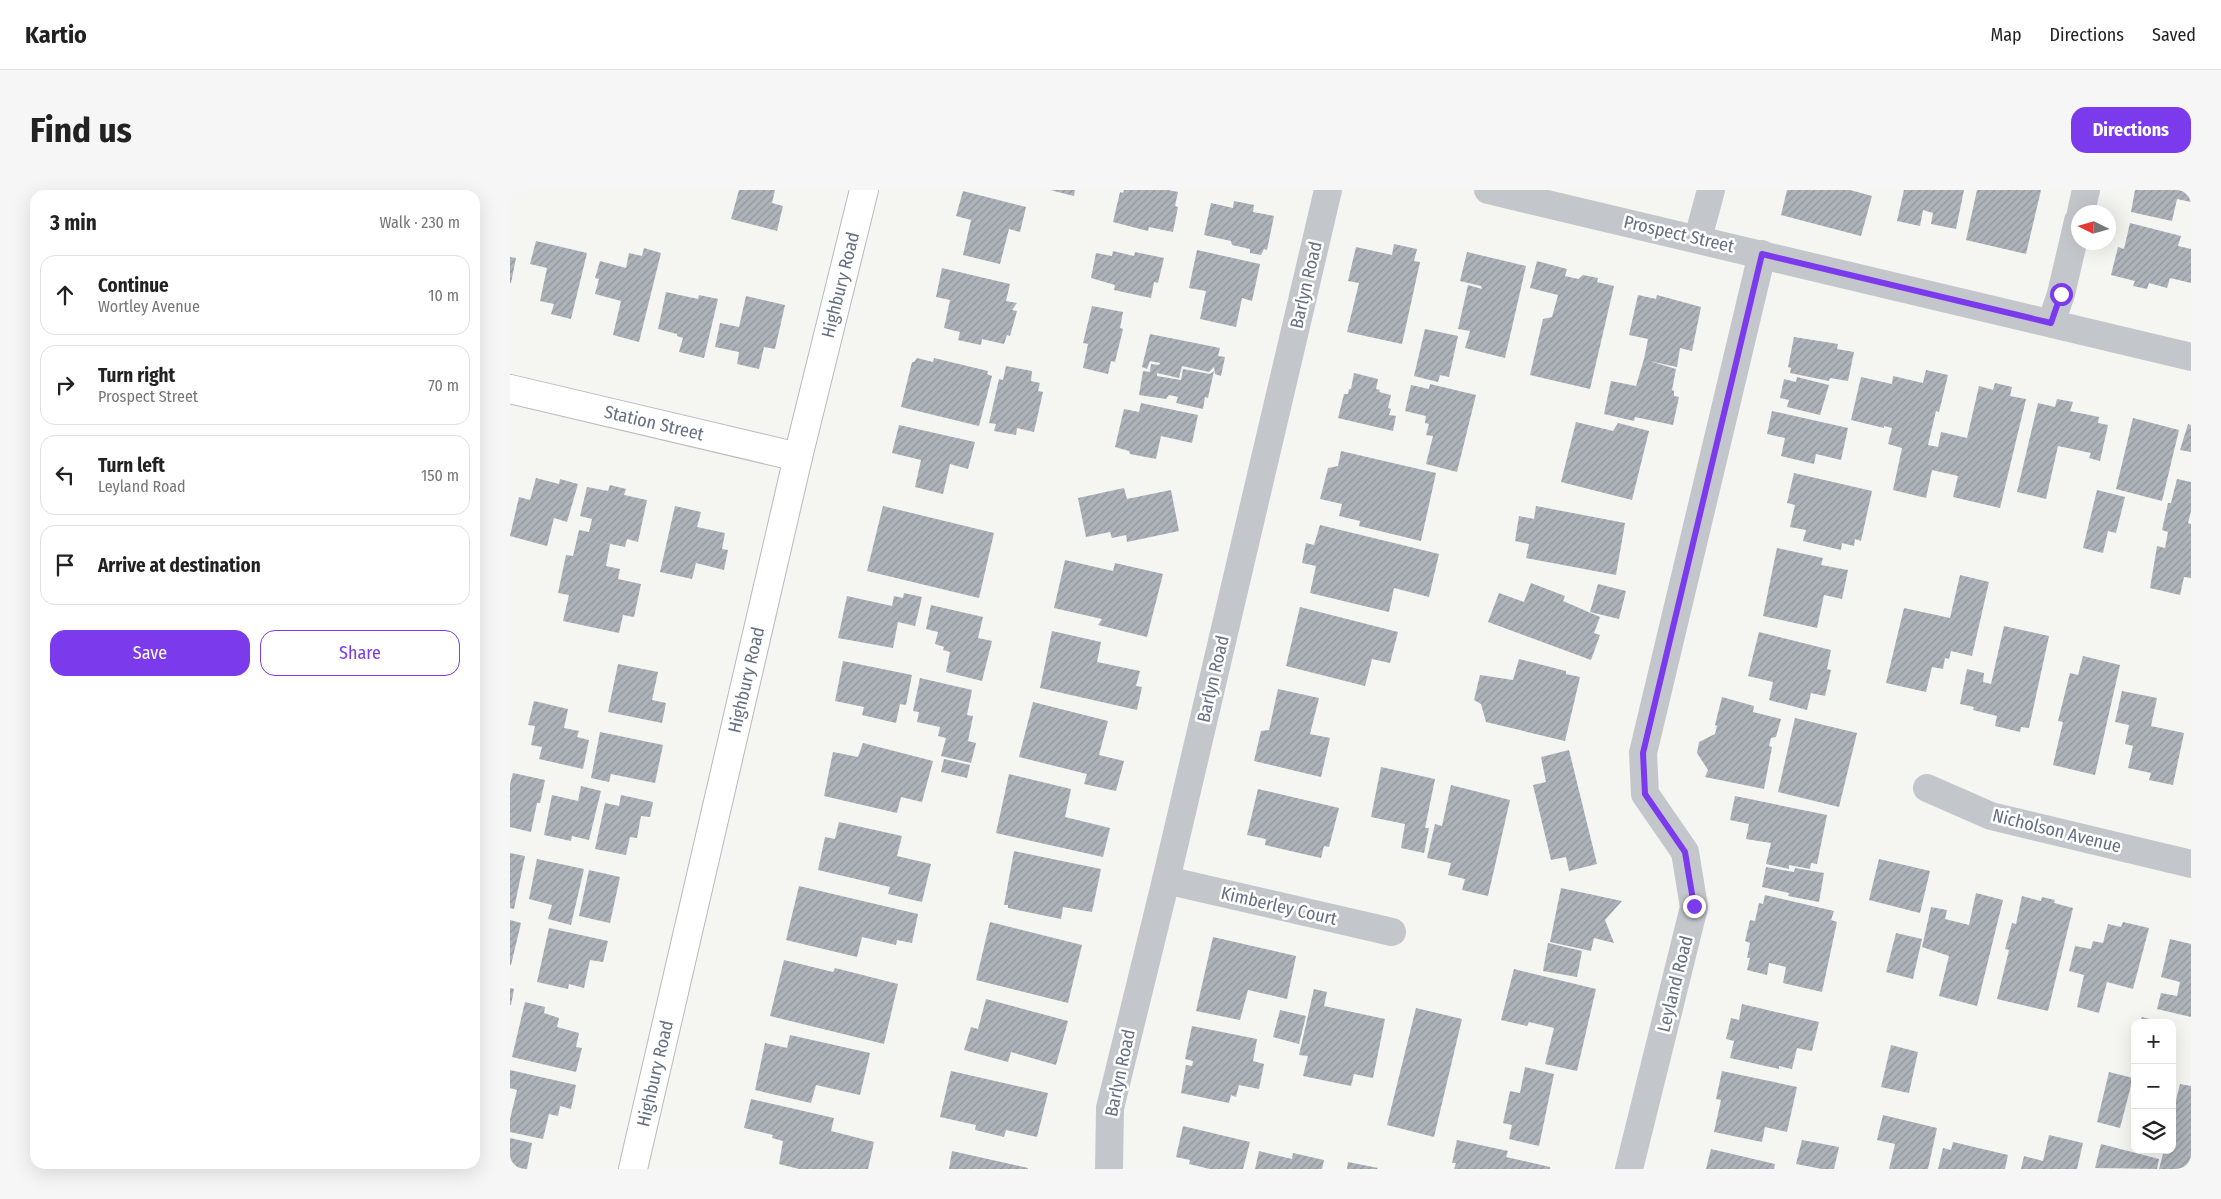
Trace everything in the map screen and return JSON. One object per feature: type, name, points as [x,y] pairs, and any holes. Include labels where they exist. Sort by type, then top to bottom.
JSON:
[{"type":"main road","name":"Highbury Road","points":[[633,1169],[798,457],[864,190]]},
{"type":"main road","name":"Station Street","points":[[510,389],[798,457]]},
{"type":"street","name":"Barlyn Road","points":[[1109,1169],[1110,1108],[1166,880],[1328,190]]},
{"type":"street","name":"Prospect Street","points":[[1488,190],[1698,238],[2191,356]]},
{"type":"street","points":[[1698,238],[1711,190]]},
{"type":"street","points":[[2083,205],[2086,190]]},
{"type":"street","points":[[2051,323],[2061,294],[2071,250]]},
{"type":"street","name":"Leyland Road","points":[[1629,1169],[1694,906],[1685,852],[1645,794],[1643,753],[1762,254]]},
{"type":"street","name":"Nicholson Avenue","points":[[1927,788],[1991,816],[2191,864]]},
{"type":"street","name":"Kimberley Court","points":[[1166,880],[1392,932]]},
{"type":"building","points":[[739,190],[775,190],[772,203],[783,206],[777,231],[731,219]]},
{"type":"building","points":[[1050,190],[1075,190],[1074,196]]},
{"type":"building","points":[[1124,190],[1168,190],[1178,192],[1175,206],[1178,207],[1173,232],[1149,227],[1148,231],[1113,222],[1120,192],[1123,193]]},
{"type":"building","points":[[1787,190],[1850,190],[1872,196],[1861,236],[1781,215]]},
{"type":"building","points":[[1904,190],[1964,190],[1956,229],[1931,224],[1933,213],[1923,210],[1920,226],[1897,221]]},
{"type":"building","points":[[1977,190],[2041,190],[2026,254],[1966,240]]},
{"type":"building","points":[[2135,190],[2191,190],[2191,202],[2177,199],[2172,221],[2131,212]]},
{"type":"building","points":[[963,191],[1026,207],[1020,232],[1009,229],[1000,264],[963,255],[971,220],[956,216]]},
{"type":"building","points":[[1234,201],[1254,205],[1253,212],[1274,216],[1267,250],[1264,249],[1261,255],[1250,253],[1250,249],[1232,245],[1231,241],[1204,235],[1211,203],[1233,208]]},
{"type":"building","points":[[2130,223],[2181,236],[2178,246],[2191,249],[2191,283],[2170,278],[2167,288],[2149,283],[2147,289],[2133,286],[2135,281],[2111,275],[2118,247],[2124,249]]},
{"type":"building","points":[[536,241],[587,253],[571,319],[551,314],[554,304],[540,301],[547,268],[530,264]]},
{"type":"building","points":[[1394,244],[1417,249],[1414,261],[1420,262],[1402,344],[1347,332],[1359,283],[1348,281],[1356,247],[1392,255]]},
{"type":"building","points":[[644,248],[661,253],[639,342],[613,335],[621,301],[595,294],[599,279],[595,278],[600,261],[626,268],[629,253],[642,256]]},
{"type":"building","points":[[1197,250],[1260,264],[1252,301],[1242,298],[1236,327],[1200,319],[1206,291],[1189,288]]},
{"type":"building","points":[[1113,251],[1134,256],[1135,252],[1164,258],[1158,283],[1154,282],[1151,298],[1114,290],[1115,285],[1091,278],[1096,253],[1112,256]]},
{"type":"building","points":[[1467,252],[1526,266],[1505,358],[1465,348],[1470,331],[1458,329],[1468,285],[1482,289],[1481,286],[1460,281]]},
{"type":"building","points":[[510,257],[516,258],[511,283],[510,283]]},
{"type":"building","points":[[1537,261],[1567,269],[1565,276],[1578,279],[1583,275],[1598,278],[1597,282],[1614,286],[1590,389],[1530,375],[1543,319],[1552,317],[1558,295],[1530,288]]},
{"type":"building","points":[[942,268],[1010,284],[1006,301],[1017,303],[1012,310],[1017,311],[1010,336],[1007,335],[1004,344],[982,339],[981,345],[958,340],[960,332],[944,328],[950,300],[936,297]]},
{"type":"building","points":[[666,292],[698,299],[699,295],[718,299],[704,358],[679,352],[683,338],[677,336],[677,334],[658,329]]},
{"type":"building","points":[[1638,295],[1656,299],[1657,295],[1701,307],[1692,351],[1680,348],[1677,367],[1649,361],[1676,369],[1672,390],[1674,391],[1674,396],[1679,397],[1673,425],[1635,417],[1634,421],[1604,414],[1611,381],[1636,386],[1644,359],[1648,339],[1629,335]]},
{"type":"building","points":[[746,296],[785,305],[775,349],[764,347],[759,369],[737,364],[739,352],[715,347],[720,323],[739,327]]},
{"type":"building","points":[[1092,306],[1123,312],[1120,328],[1123,329],[1115,362],[1111,361],[1108,374],[1083,368],[1088,344],[1083,343]]},
{"type":"building","points":[[1425,329],[1458,336],[1449,377],[1440,375],[1438,382],[1414,376]]},
{"type":"building","points":[[1150,334],[1220,348],[1218,356],[1225,357],[1221,376],[1215,374],[1214,367],[1209,372],[1182,366],[1179,378],[1157,373],[1157,376],[1181,380],[1183,369],[1210,374],[1214,371],[1208,398],[1205,397],[1203,409],[1176,403],[1178,397],[1169,395],[1166,399],[1139,395],[1143,371],[1150,372],[1151,364],[1159,365],[1160,363],[1150,361],[1147,369],[1142,367]]},
{"type":"building","points":[[1794,337],[1838,344],[1837,349],[1854,352],[1848,381],[1830,378],[1829,381],[1790,373],[1791,368],[1788,367]]},
{"type":"building","points":[[917,358],[933,362],[934,358],[988,371],[987,374],[992,376],[979,426],[901,407],[912,362]]},
{"type":"building","points":[[1006,366],[1032,371],[1031,381],[1040,383],[1038,391],[1043,392],[1034,432],[1017,428],[1016,435],[994,431],[996,424],[989,423],[999,379],[1003,380]]},
{"type":"building","points":[[1926,370],[1948,375],[1939,412],[1936,411],[1928,445],[1938,447],[1941,432],[1967,438],[1979,386],[1993,390],[1995,383],[2012,387],[2010,396],[2026,399],[2000,508],[1953,497],[1958,476],[1932,470],[1926,498],[1893,490],[1902,448],[1888,444],[1892,428],[1884,426],[1884,428],[1851,420],[1861,377],[1892,384],[1893,376],[1923,383]]},
{"type":"building","points":[[1354,373],[1378,379],[1376,389],[1380,390],[1379,392],[1391,395],[1388,408],[1391,409],[1389,415],[1396,416],[1393,431],[1338,418],[1344,394],[1348,394],[1349,389],[1351,389]]},
{"type":"building","points":[[1797,377],[1829,385],[1820,415],[1787,407],[1789,400],[1780,398],[1784,379],[1796,382]]},
{"type":"building","points":[[1430,384],[1476,395],[1457,472],[1426,464],[1433,436],[1426,435],[1429,424],[1425,423],[1426,416],[1405,411],[1411,385],[1429,389]]},
{"type":"building","points":[[2057,399],[2073,402],[2070,411],[2099,417],[2098,423],[2108,425],[2100,461],[2089,458],[2091,453],[2058,446],[2046,499],[2017,492],[2038,403],[2055,407]]},
{"type":"building","points":[[1141,403],[1198,415],[1192,443],[1161,436],[1156,459],[1130,454],[1129,451],[1115,447],[1124,409],[1139,412]]},
{"type":"building","points":[[1772,411],[1848,428],[1841,460],[1816,454],[1814,464],[1781,456],[1785,438],[1767,434]]},
{"type":"building","points":[[2133,418],[2179,430],[2162,501],[2116,489]]},
{"type":"building","points":[[1576,422],[1613,431],[1618,423],[1649,431],[1632,500],[1561,482]]},
{"type":"building","points":[[2188,424],[2191,425],[2191,452],[2180,450]]},
{"type":"building","points":[[899,425],[975,442],[968,469],[950,464],[943,494],[915,487],[921,460],[892,453]]},
{"type":"building","points":[[1341,451],[1436,473],[1421,541],[1359,526],[1360,521],[1339,516],[1342,504],[1320,499],[1328,468],[1338,466]]},
{"type":"building","points":[[1794,473],[1872,491],[1861,541],[1855,539],[1854,546],[1842,543],[1841,550],[1803,541],[1806,530],[1790,527],[1795,505],[1787,503]]},
{"type":"building","points":[[536,478],[559,484],[560,479],[578,484],[567,522],[554,518],[547,546],[510,536],[519,497],[530,500]]},
{"type":"building","points":[[2177,479],[2191,482],[2191,511],[2188,523],[2191,524],[2191,578],[2184,577],[2180,595],[2150,588],[2157,546],[2165,548],[2168,532],[2162,530],[2168,503],[2171,503]]},
{"type":"building","points":[[610,485],[626,489],[624,495],[647,500],[638,542],[627,539],[625,547],[587,539],[610,544],[606,566],[620,569],[618,579],[641,584],[634,617],[623,615],[619,633],[563,621],[569,595],[558,593],[566,555],[573,556],[579,530],[589,532],[592,519],[580,516],[587,487],[608,491]]},
{"type":"building","points":[[1124,488],[1127,499],[1171,490],[1179,531],[1127,542],[1126,535],[1112,538],[1110,532],[1086,537],[1078,498]]},
{"type":"building","points":[[2097,490],[2125,497],[2116,533],[2108,531],[2103,553],[2083,548]]},
{"type":"building","points":[[675,506],[701,512],[697,527],[725,533],[722,549],[728,550],[724,570],[696,563],[692,579],[660,572]]},
{"type":"building","points":[[883,506],[994,533],[979,598],[867,571]]},
{"type":"building","points":[[1536,506],[1625,523],[1616,575],[1526,558],[1529,544],[1515,541],[1519,516],[1534,519]]},
{"type":"building","points":[[1320,525],[1439,554],[1429,597],[1394,588],[1389,612],[1310,593],[1316,566],[1302,563],[1306,543],[1314,545]]},
{"type":"building","points":[[1777,548],[1823,558],[1821,565],[1848,570],[1842,599],[1824,595],[1817,628],[1763,616]]},
{"type":"building","points":[[1065,560],[1113,571],[1115,563],[1163,574],[1147,637],[1098,625],[1102,619],[1054,608]]},
{"type":"building","points":[[1960,575],[1989,582],[1972,656],[1951,651],[1949,659],[1945,658],[1943,669],[1932,667],[1926,692],[1886,683],[1904,608],[1950,618]]},
{"type":"building","points":[[1531,583],[1565,596],[1563,601],[1600,617],[1594,633],[1600,635],[1591,660],[1488,622],[1499,593],[1524,602]]},
{"type":"building","points":[[1598,584],[1626,591],[1619,619],[1590,612]]},
{"type":"building","points":[[904,593],[922,597],[915,626],[898,622],[893,648],[838,638],[847,596],[892,606],[894,596],[903,598]]},
{"type":"building","points":[[931,605],[983,617],[978,638],[992,641],[982,681],[946,672],[950,652],[943,650],[944,647],[935,644],[938,632],[926,629]]},
{"type":"building","points":[[1300,607],[1398,632],[1390,663],[1372,659],[1365,686],[1286,666]]},
{"type":"building","points":[[2004,626],[2049,636],[2029,728],[2021,727],[2020,732],[1995,726],[1997,716],[1973,710],[1974,707],[1960,704],[1967,669],[1984,673],[1983,682],[1991,684]]},
{"type":"building","points":[[1052,631],[1101,642],[1097,662],[1140,671],[1136,686],[1142,687],[1137,710],[1040,688]]},
{"type":"building","points":[[1759,632],[1831,650],[1827,669],[1831,670],[1825,696],[1811,693],[1807,710],[1769,700],[1773,682],[1748,676]]},
{"type":"building","points":[[2083,656],[2120,665],[2095,775],[2053,765],[2063,722],[2058,721],[2070,673],[2078,675]]},
{"type":"building","points":[[1519,659],[1566,671],[1566,674],[1580,677],[1565,741],[1486,722],[1481,704],[1474,700],[1480,675],[1513,680]]},
{"type":"building","points":[[843,661],[912,675],[906,705],[900,704],[896,723],[862,715],[864,707],[835,701]]},
{"type":"building","points":[[618,664],[658,672],[652,700],[666,703],[662,723],[608,712]]},
{"type":"building","points":[[920,678],[972,690],[967,715],[973,716],[968,741],[976,743],[971,763],[941,756],[946,738],[938,736],[940,727],[917,722],[919,712],[913,711]]},
{"type":"building","points":[[1278,689],[1319,698],[1310,734],[1330,738],[1321,777],[1254,761],[1261,731],[1269,730]]},
{"type":"building","points":[[2122,691],[2157,698],[2151,726],[2184,733],[2173,785],[2149,780],[2151,773],[2128,768],[2133,746],[2125,744],[2129,725],[2115,722]]},
{"type":"building","points":[[1722,697],[1754,706],[1753,712],[1781,719],[1776,737],[1771,738],[1769,746],[1772,747],[1764,789],[1705,777],[1708,770],[1697,753],[1699,742],[1715,734],[1717,726],[1715,725]]},
{"type":"building","points":[[534,701],[568,709],[564,728],[579,731],[577,737],[589,740],[583,769],[539,759],[542,747],[531,745],[535,726],[528,725]]},
{"type":"building","points":[[1033,702],[1108,721],[1099,755],[1124,761],[1116,791],[1084,784],[1087,774],[1019,757]]},
{"type":"building","points":[[1795,718],[1857,733],[1839,807],[1778,792]]},
{"type":"building","points":[[600,732],[663,745],[655,783],[611,774],[609,782],[591,778]]},
{"type":"building","points":[[863,743],[933,761],[922,802],[901,797],[897,813],[824,796],[833,752],[858,757]]},
{"type":"building","points":[[1569,750],[1597,864],[1569,871],[1566,857],[1551,860],[1533,785],[1546,782],[1541,757]]},
{"type":"building","points":[[944,759],[970,765],[967,778],[941,772]]},
{"type":"building","points":[[1381,767],[1435,779],[1425,828],[1429,828],[1424,853],[1401,848],[1405,824],[1371,817]]},
{"type":"building","points":[[513,773],[545,780],[540,803],[537,803],[531,832],[510,827],[510,784]]},
{"type":"building","points":[[1009,774],[1071,789],[1065,817],[1110,828],[1103,857],[996,833]]},
{"type":"building","points":[[1451,785],[1510,800],[1488,896],[1462,890],[1465,879],[1448,875],[1451,863],[1427,858],[1435,824],[1442,826]]},
{"type":"building","points":[[581,786],[601,791],[589,840],[572,836],[571,841],[544,835],[552,795],[578,801]]},
{"type":"building","points":[[1258,789],[1339,808],[1329,847],[1324,846],[1321,858],[1265,845],[1266,839],[1247,835]]},
{"type":"building","points":[[621,795],[653,802],[650,817],[641,816],[637,838],[630,837],[626,855],[595,849],[605,803],[619,806]]},
{"type":"building","points":[[1735,796],[1827,815],[1817,864],[1811,863],[1810,869],[1789,865],[1789,869],[1766,864],[1771,843],[1746,839],[1749,824],[1730,820]]},
{"type":"building","points":[[839,822],[902,836],[897,856],[931,864],[922,902],[888,894],[890,887],[818,870],[825,837],[835,839]]},
{"type":"building","points":[[1014,851],[1101,869],[1092,912],[1063,907],[1061,919],[1008,908],[1008,905],[1004,905]]},
{"type":"building","points":[[510,853],[525,856],[514,909],[510,908]]},
{"type":"building","points":[[537,859],[584,869],[571,925],[548,919],[552,905],[529,899]]},
{"type":"building","points":[[1879,859],[1930,871],[1920,913],[1869,900]]},
{"type":"building","points":[[1766,867],[1794,872],[1795,868],[1824,873],[1819,902],[1788,896],[1789,893],[1762,887]]},
{"type":"building","points":[[589,870],[620,877],[610,923],[579,916]]},
{"type":"building","points":[[799,886],[918,914],[912,943],[897,940],[896,945],[862,937],[857,957],[786,940]]},
{"type":"building","points":[[1561,888],[1622,901],[1605,920],[1614,943],[1594,938],[1591,951],[1550,942]]},
{"type":"building","points":[[1976,893],[2003,900],[1977,1006],[1939,996],[1949,956],[1922,947],[1931,907],[1947,910],[1945,919],[1969,925]]},
{"type":"building","points":[[1765,895],[1834,911],[1831,920],[1837,922],[1822,992],[1783,983],[1786,967],[1769,963],[1767,975],[1747,970],[1750,958],[1747,958],[1750,943],[1745,941],[1750,920],[1755,921],[1759,903],[1763,904]]},
{"type":"building","points":[[2022,896],[2041,901],[2042,897],[2055,900],[2054,903],[2073,908],[2048,1011],[1997,999],[2009,950],[2005,949],[2012,923],[2016,924]]},
{"type":"building","points":[[510,920],[521,923],[511,965],[510,965]]},
{"type":"building","points":[[990,922],[1082,945],[1068,1003],[976,980]]},
{"type":"building","points":[[2123,922],[2149,928],[2133,989],[2107,982],[2099,1013],[2077,1007],[2084,975],[2069,971],[2075,946],[2091,949],[2093,941],[2103,943],[2108,924],[2121,927]]},
{"type":"building","points":[[549,928],[608,941],[603,962],[590,960],[584,988],[569,984],[568,989],[537,982]]},
{"type":"building","points":[[1896,933],[1922,939],[1913,979],[1886,972]]},
{"type":"building","points":[[1213,937],[1296,956],[1287,999],[1248,990],[1240,1020],[1196,1011]]},
{"type":"building","points":[[2170,939],[2191,944],[2191,1017],[2157,1009],[2161,993],[2177,996],[2180,982],[2161,977]]},
{"type":"building","points":[[1548,943],[1582,951],[1577,977],[1543,971]]},
{"type":"building","points":[[784,960],[833,972],[835,968],[898,984],[884,1044],[770,1016]]},
{"type":"building","points":[[1514,969],[1596,989],[1577,1071],[1545,1064],[1554,1028],[1529,1022],[1527,1026],[1501,1020]]},
{"type":"building","points":[[510,988],[514,989],[511,1005],[510,1005]]},
{"type":"building","points":[[1314,989],[1327,992],[1324,1006],[1385,1019],[1373,1078],[1354,1074],[1351,1086],[1303,1076],[1308,1056],[1299,1055]]},
{"type":"building","points":[[986,999],[1068,1021],[1056,1065],[1011,1052],[1008,1062],[964,1050],[971,1027],[978,1029]]},
{"type":"building","points":[[525,1002],[545,1007],[544,1013],[559,1018],[557,1027],[579,1033],[576,1047],[582,1048],[576,1072],[512,1057]]},
{"type":"building","points":[[1742,1004],[1819,1022],[1812,1051],[1797,1048],[1792,1069],[1779,1066],[1779,1069],[1730,1058],[1734,1041],[1726,1039],[1731,1018],[1739,1020]]},
{"type":"building","points":[[1416,1008],[1462,1019],[1434,1137],[1387,1125]]},
{"type":"building","points":[[1280,1010],[1306,1016],[1299,1044],[1273,1037]]},
{"type":"building","points":[[1192,1026],[1257,1039],[1253,1061],[1264,1064],[1259,1089],[1239,1085],[1236,1097],[1231,1095],[1229,1103],[1181,1093],[1186,1065],[1192,1066],[1193,1061],[1185,1059]]},
{"type":"building","points":[[790,1035],[870,1053],[860,1095],[816,1085],[811,1103],[755,1090],[765,1043],[787,1048]]},
{"type":"building","points":[[1891,1045],[1918,1052],[1909,1093],[1881,1087]]},
{"type":"building","points":[[1525,1067],[1554,1074],[1539,1146],[1509,1139],[1512,1125],[1503,1123],[1510,1091],[1520,1093]]},
{"type":"building","points":[[510,1070],[576,1085],[571,1109],[560,1106],[558,1116],[549,1114],[543,1139],[510,1132],[510,1119],[517,1090],[510,1088]]},
{"type":"building","points":[[951,1071],[1048,1093],[1037,1137],[1006,1130],[1004,1137],[975,1130],[976,1125],[940,1117]]},
{"type":"building","points":[[1722,1071],[1797,1087],[1787,1132],[1765,1127],[1762,1142],[1714,1132],[1721,1100],[1716,1099]]},
{"type":"building","points":[[2109,1072],[2131,1078],[2131,1086],[2120,1128],[2097,1122]]},
{"type":"building","points":[[2180,1084],[2191,1086],[2191,1169],[2159,1169],[2163,1154],[2176,1154],[2176,1100]]},
{"type":"building","points":[[751,1099],[834,1118],[831,1131],[874,1142],[868,1169],[799,1169],[779,1164],[783,1141],[772,1138],[773,1135],[744,1128]]},
{"type":"building","points":[[1883,1115],[1937,1128],[1928,1169],[1889,1169],[1895,1144],[1877,1140]]},
{"type":"building","points":[[1183,1126],[1250,1142],[1243,1169],[1210,1169],[1189,1164],[1190,1160],[1176,1157]]},
{"type":"building","points":[[2049,1135],[2083,1143],[2077,1169],[2021,1169],[2024,1156],[2043,1161]]},
{"type":"building","points":[[510,1138],[532,1143],[527,1169],[510,1169]]},
{"type":"building","points":[[1457,1140],[1508,1151],[1506,1157],[1550,1167],[1550,1169],[1454,1169],[1456,1163],[1452,1163]]},
{"type":"building","points":[[1802,1140],[1839,1147],[1834,1169],[1822,1169],[1796,1164]]},
{"type":"building","points":[[1953,1142],[2008,1155],[2005,1169],[1938,1169],[1943,1148],[1951,1150]]},
{"type":"building","points":[[2101,1144],[2131,1152],[2131,1154],[2140,1154],[2159,1159],[2157,1169],[2095,1168]]},
{"type":"building","points":[[1711,1149],[1775,1164],[1774,1169],[1706,1169]]},
{"type":"building","points":[[952,1151],[1028,1168],[1028,1169],[949,1169]]},
{"type":"building","points":[[1259,1151],[1292,1159],[1293,1153],[1324,1160],[1322,1169],[1255,1169]]},
{"type":"building","points":[[1348,1162],[1378,1168],[1347,1169]]},
{"type":"route","points":[[1694,906],[1685,852],[1645,794],[1643,753],[1762,254],[2051,323],[2061,294]]}]
